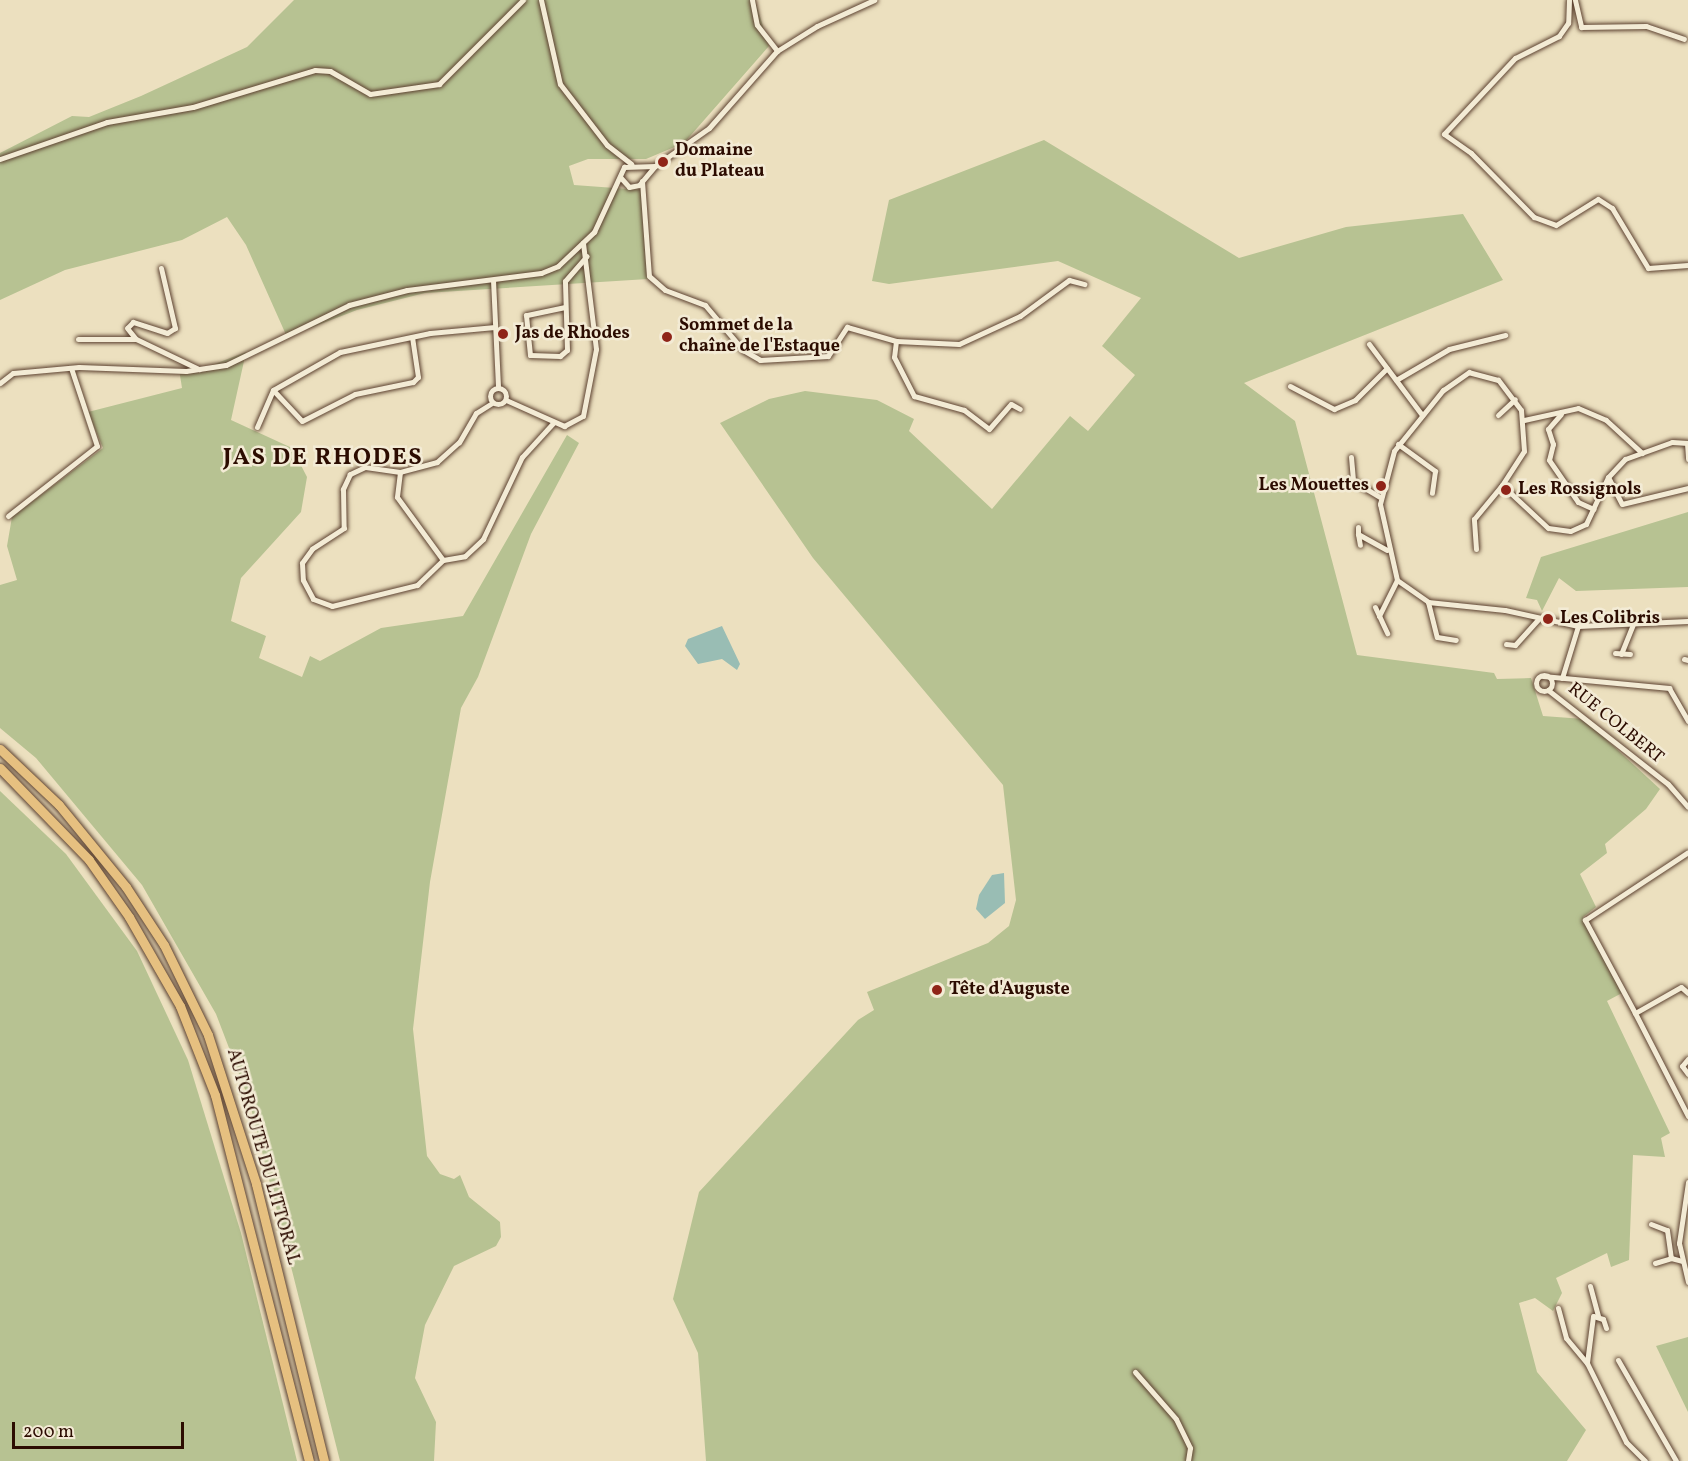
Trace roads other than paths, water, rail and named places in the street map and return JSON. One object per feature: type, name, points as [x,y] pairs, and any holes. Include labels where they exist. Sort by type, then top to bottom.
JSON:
[{"type":"highway","name":"AUTOROUTE DU LITTORAL","points":[[0,749],[59,805],[126,887],[164,945],[208,1035],[256,1184],[324,1461]]},
{"type":"highway","name":"AUTOROUTE DU LITTORAL","points":[[0,768],[89,860],[129,917],[180,1006],[215,1095],[309,1461]]},
{"type":"street","points":[[0,159],[116,120],[194,107],[315,70],[330,71],[370,94],[439,84],[523,0]]},
{"type":"street","points":[[541,0],[556,77],[620,158],[624,167]]},
{"type":"street","points":[[752,0],[757,25],[777,51]]},
{"type":"street","points":[[636,187],[655,166],[709,128],[777,51],[817,26],[874,0]]},
{"type":"street","points":[[1569,0],[1568,23],[1558,36],[1515,58],[1444,134],[1471,153],[1534,217],[1556,225],[1598,199],[1612,208],[1647,268],[1688,266]]},
{"type":"street","points":[[1575,0],[1581,27],[1646,26],[1684,39]]},
{"type":"street","points":[[620,158],[638,166],[655,166]]},
{"type":"street","points":[[0,383],[13,373],[71,368],[200,369],[240,359],[348,305],[407,290],[493,280],[550,270],[583,243],[615,191],[624,167],[631,164]]},
{"type":"street","points":[[638,166],[643,179],[646,269],[665,290],[705,304],[743,350],[760,360],[828,356],[847,327],[896,341],[959,344],[1020,316],[1069,280],[1084,284]]},
{"type":"street","points":[[620,176],[625,185]]},
{"type":"street","points":[[615,191],[625,185],[636,187],[644,192]]},
{"type":"street","points":[[493,280],[498,388],[506,400],[554,422],[571,426],[581,420],[596,359],[587,256],[583,243]]},
{"type":"street","points":[[565,307],[526,315],[530,355],[560,356],[567,351],[565,280],[587,256]]},
{"type":"street","points":[[136,339],[127,328],[129,322],[167,333],[176,324],[165,302],[161,268]]},
{"type":"street","points":[[257,428],[273,390],[340,352],[412,336],[495,327]]},
{"type":"street","points":[[1396,380],[1449,349],[1505,335]]},
{"type":"street","points":[[273,390],[302,422],[355,394],[413,382],[418,376],[412,336]]},
{"type":"street","points":[[78,339],[136,339],[200,369]]},
{"type":"street","points":[[896,341],[894,357],[914,396],[964,410],[989,429],[1011,404],[1020,409]]},
{"type":"street","points":[[1369,344],[1422,415]]},
{"type":"street","points":[[9,516],[98,446],[71,368]]},
{"type":"street","points":[[1290,386],[1334,409],[1355,400],[1387,368]]},
{"type":"street","points":[[1476,549],[1474,519],[1521,460],[1524,420],[1515,399],[1492,376],[1469,372],[1455,378],[1398,444],[1380,497],[1388,550],[1397,580],[1428,602],[1578,626],[1688,621]]},
{"type":"street","points":[[492,403],[490,394],[498,388]]},
{"type":"street","points":[[1498,415],[1515,399]]},
{"type":"street","points":[[506,400],[492,403],[471,419],[450,453],[423,469],[400,472],[371,466],[350,474],[343,489],[344,528],[312,549],[302,564],[307,591],[322,604],[340,605],[417,585],[443,560],[465,556],[483,539],[518,463],[554,422]]},
{"type":"street","points":[[1524,420],[1561,414],[1578,408],[1606,420],[1642,453]]},
{"type":"street","points":[[1561,414],[1548,429],[1553,444],[1549,460],[1578,502],[1594,509]]},
{"type":"street","points":[[1502,485],[1548,528],[1580,529],[1594,509],[1608,477],[1621,461],[1642,453],[1688,443],[1688,459]]},
{"type":"street","points":[[1398,444],[1438,469],[1432,493]]},
{"type":"street","points":[[1351,457],[1353,481],[1380,497]]},
{"type":"street","points":[[400,472],[397,497],[443,560]]},
{"type":"street","points":[[1608,477],[1622,504],[1646,494],[1667,496],[1688,488]]},
{"type":"street","points":[[1360,545],[1358,530],[1388,550]]},
{"type":"street","points":[[1379,616],[1397,580]]},
{"type":"street","points":[[1428,602],[1437,637]]},
{"type":"street","points":[[1375,607],[1387,633]]},
{"type":"street","points":[[1515,645],[1539,618]]},
{"type":"street","points":[[1630,654],[1618,653],[1633,625]]},
{"type":"street","points":[[1562,678],[1578,626]]},
{"type":"street","points":[[1430,636],[1456,640]]},
{"type":"street","points":[[1506,644],[1524,646]]},
{"type":"street","points":[[1544,676],[1673,690],[1688,721]]},
{"type":"street","points":[[1544,676],[1552,682],[1548,690],[1536,685],[1544,676]]},
{"type":"street","name":"RUE COLBERT","points":[[1548,690],[1668,784],[1688,807]]},
{"type":"street","points":[[1688,852],[1587,916],[1688,1116]]},
{"type":"street","points":[[1635,1013],[1681,987],[1688,993]]},
{"type":"street","points":[[1688,1059],[1682,1066],[1688,1074]]},
{"type":"street","points":[[1688,1182],[1679,1227],[1682,1261],[1688,1282]]},
{"type":"street","points":[[1652,1224],[1667,1230],[1671,1258]]},
{"type":"street","points":[[1655,1263],[1671,1258],[1682,1261]]},
{"type":"street","points":[[1590,1286],[1598,1316],[1606,1328]]},
{"type":"street","points":[[1558,1308],[1570,1345],[1587,1363],[1626,1442],[1645,1461]]},
{"type":"street","points":[[1587,1363],[1587,1331],[1598,1316]]},
{"type":"street","points":[[1618,1359],[1676,1461]]},
{"type":"street","points":[[1136,1372],[1176,1419],[1188,1441],[1188,1461]]},
{"type":"water","points":[[722,626],[740,664],[737,670],[722,659],[698,664],[685,646],[688,639]]},
{"type":"water","points":[[1004,873],[1005,903],[985,919],[976,909],[979,895],[992,875]]},
{"type":"place","name":"Domaine du Plateau","points":[[663,162]]},
{"type":"place","name":"Jas de Rhodes","points":[[503,334]]},
{"type":"place","name":"Sommet de la chaîne de l'Estaque","points":[[667,337]]},
{"type":"place","name":"Les Mouettes","points":[[1381,486]]},
{"type":"place","name":"Les Rossignols","points":[[1506,490]]},
{"type":"place","name":"Les Colibris","points":[[1548,619]]},
{"type":"place","name":"Tête d'Auguste","points":[[937,990]]},
{"type":"district","name":"JAS DE RHODES","points":[[323,459]]}]
